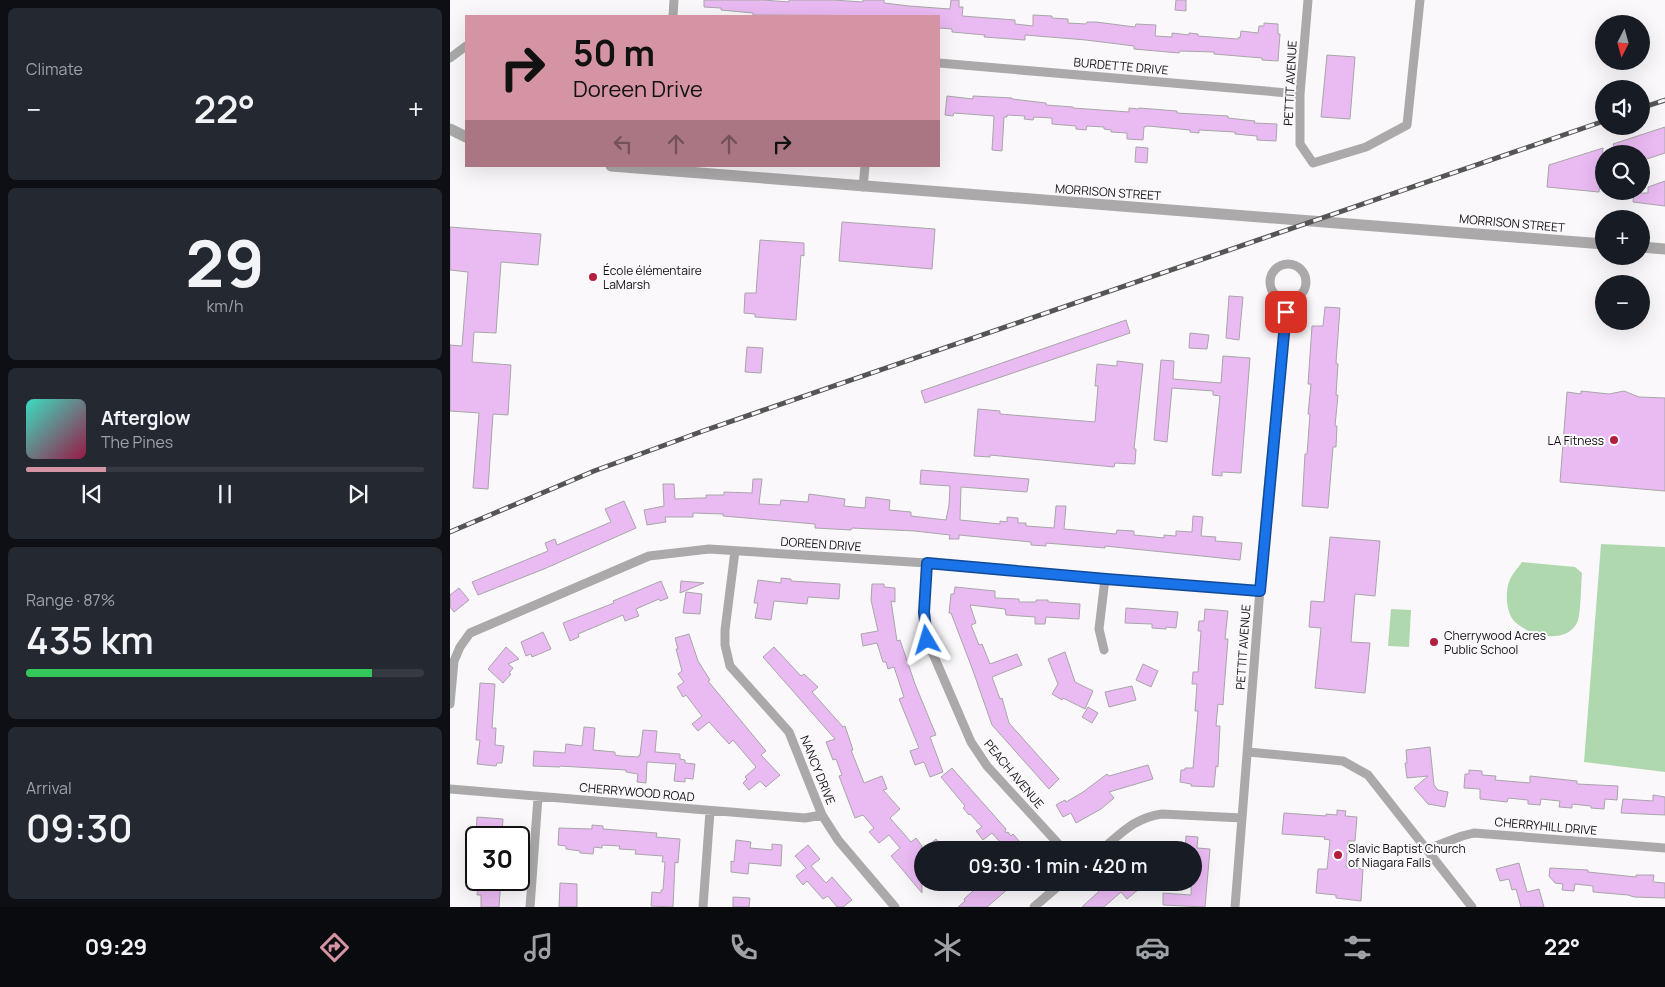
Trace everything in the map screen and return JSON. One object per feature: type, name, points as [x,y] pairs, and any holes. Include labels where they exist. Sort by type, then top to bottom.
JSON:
[{"type":"street","points":[[673,15],[674,0]]},
{"type":"street","name":"PETTIT AVENUE","points":[[1308,0],[1300,94],[1300,144],[1313,163],[1366,147],[1407,125],[1420,0]]},
{"type":"street","points":[[450,58],[465,47]]},
{"type":"street","name":"BURDETTE DRIVE","points":[[940,64],[1300,94]]},
{"type":"street","points":[[450,129],[465,136]]},
{"type":"street","name":"MORRISON STREET","points":[[623,167],[1595,243]]},
{"type":"street","points":[[863,187],[865,167]]},
{"type":"street","points":[[1650,248],[1665,249]]},
{"type":"street","points":[[1287,264],[1298,267],[1306,282],[1302,293],[1298,297],[1287,300],[1276,296],[1270,285],[1272,273],[1276,268],[1287,264]]},
{"type":"street","name":"PETTIT AVENUE","points":[[1235,907],[1267,500],[1287,300]]},
{"type":"street","name":"DOREEN DRIVE","points":[[450,704],[454,661],[460,647],[470,633],[649,556],[709,549],[927,563],[1260,591]]},
{"type":"street","name":"NANCY DRIVE","points":[[735,551],[725,630],[725,645],[730,666],[789,732],[822,815],[838,840],[895,907]]},
{"type":"street","name":"PEACH AVENUE","points":[[927,563],[924,612],[927,640],[971,742],[987,766],[1056,841]]},
{"type":"street","points":[[1104,650],[1099,629],[1106,579]]},
{"type":"street","points":[[1248,752],[1343,761],[1368,774],[1472,907]]},
{"type":"street","name":"CHERRYWOOD ROAD","points":[[450,789],[805,818],[822,815]]},
{"type":"street","points":[[530,907],[538,797]]},
{"type":"street","points":[[703,907],[710,811]]},
{"type":"street","points":[[1112,841],[1135,821],[1149,816],[1162,814],[1242,818]]},
{"type":"street","name":"CHERRYHILL DRIVE","points":[[1428,849],[1474,833],[1665,848]]},
{"type":"street","points":[[1034,907],[1053,891]]},
{"type":"green space","points":[[1601,544],[1665,547],[1665,772],[1584,762]]},
{"type":"green space","points":[[1522,562],[1575,567],[1582,573],[1578,619],[1572,630],[1556,636],[1547,636],[1521,627],[1512,618],[1507,603],[1508,587],[1511,577]]},
{"type":"green space","points":[[1391,609],[1411,610],[1409,647],[1388,646]]},
{"type":"building","points":[[704,0],[789,2],[789,0],[833,0],[863,2],[863,0],[884,0],[884,3],[950,9],[951,0],[959,0],[959,7],[963,7],[962,16],[1015,20],[1015,24],[1033,26],[1033,15],[1068,19],[1068,23],[1086,24],[1087,22],[1096,22],[1135,27],[1136,24],[1156,25],[1155,36],[1172,37],[1172,33],[1189,35],[1189,33],[1198,34],[1198,36],[1238,39],[1240,38],[1241,31],[1258,33],[1259,26],[1264,26],[1264,23],[1278,24],[1278,34],[1280,34],[1278,61],[1214,54],[1214,52],[1180,51],[1179,53],[1134,49],[1134,46],[1025,35],[1025,40],[984,37],[985,35],[952,32],[952,29],[940,28],[940,15],[753,15],[753,13],[704,7]]},
{"type":"building","points":[[1176,0],[1186,0],[1186,11],[1175,10]]},
{"type":"building","points":[[1327,55],[1355,57],[1350,119],[1321,117]]},
{"type":"building","points":[[947,96],[973,99],[973,96],[1012,98],[1046,103],[1046,105],[1129,112],[1129,108],[1139,108],[1177,111],[1177,113],[1228,116],[1228,118],[1255,121],[1254,123],[1277,124],[1276,141],[1257,140],[1257,136],[1235,134],[1235,132],[1199,130],[1199,133],[1190,132],[1190,130],[1148,126],[1144,127],[1143,140],[1127,139],[1127,133],[1111,132],[1111,130],[1104,129],[1104,127],[1087,126],[1086,130],[1076,129],[1076,126],[1052,124],[1052,118],[1034,117],[1033,120],[1024,119],[1025,116],[1007,115],[1007,117],[1004,117],[1002,151],[992,150],[994,116],[954,113],[953,116],[945,115]]},
{"type":"building","points":[[1665,127],[1665,153],[1650,158],[1650,145],[1613,144],[1641,135],[1650,135],[1650,132]]},
{"type":"building","points":[[1136,147],[1148,148],[1147,163],[1135,162]]},
{"type":"building","points":[[1595,151],[1595,192],[1547,187],[1549,165]]},
{"type":"building","points":[[1665,181],[1665,206],[1633,202],[1633,200],[1650,200],[1650,186]]},
{"type":"building","points":[[842,222],[935,229],[932,269],[839,261]]},
{"type":"building","points":[[450,227],[541,234],[538,265],[501,262],[496,333],[474,332],[472,362],[511,365],[508,415],[493,414],[488,489],[473,488],[479,413],[450,411],[450,345],[462,346],[468,272],[450,270]]},
{"type":"building","points":[[760,240],[804,243],[804,256],[801,255],[796,320],[755,317],[755,314],[744,313],[745,293],[756,293]]},
{"type":"building","points":[[1229,296],[1243,297],[1239,340],[1226,338]]},
{"type":"building","points":[[1325,307],[1340,308],[1336,363],[1338,364],[1336,395],[1338,395],[1335,426],[1337,426],[1336,447],[1333,447],[1328,508],[1302,506],[1305,454],[1307,454],[1310,414],[1308,414],[1311,384],[1308,384],[1312,326],[1323,326]]},
{"type":"building","points":[[1126,320],[1130,333],[925,403],[921,391]]},
{"type":"building","points":[[1190,333],[1209,335],[1207,349],[1189,348]]},
{"type":"building","points":[[747,347],[763,348],[761,373],[745,372]]},
{"type":"building","points":[[1223,356],[1250,358],[1241,473],[1222,472],[1222,476],[1212,475],[1220,396],[1213,395],[1213,391],[1172,388],[1167,442],[1154,440],[1161,360],[1174,361],[1173,379],[1221,383]]},
{"type":"building","points":[[1117,361],[1143,364],[1134,449],[1136,449],[1135,464],[1115,463],[1114,467],[990,455],[990,457],[974,456],[978,409],[1000,411],[1000,414],[1095,422],[1098,386],[1095,386],[1097,364],[1117,366]]},
{"type":"building","name":"LA Fitness","points":[[1581,391],[1609,394],[1624,391],[1639,397],[1665,398],[1665,491],[1560,482],[1567,392],[1581,394]]},
{"type":"building","points":[[921,470],[1029,479],[1027,492],[961,487],[960,520],[1000,524],[1000,521],[1007,522],[1007,517],[1018,518],[1018,523],[1026,523],[1026,526],[1054,528],[1056,506],[1066,506],[1064,529],[1116,534],[1117,530],[1134,531],[1134,535],[1164,538],[1164,535],[1176,536],[1176,531],[1192,532],[1193,516],[1203,517],[1201,536],[1216,537],[1215,541],[1242,543],[1240,560],[1105,546],[1105,548],[1046,543],[1046,546],[1031,545],[1031,542],[959,535],[959,539],[949,539],[950,535],[915,531],[815,528],[815,524],[723,516],[723,514],[693,513],[693,517],[665,517],[666,522],[647,525],[644,510],[664,506],[663,484],[674,484],[675,499],[706,498],[706,495],[724,495],[724,492],[752,493],[753,479],[762,479],[759,504],[780,505],[781,500],[808,502],[809,494],[845,499],[844,506],[865,508],[866,497],[890,500],[889,510],[911,512],[911,516],[946,520],[950,486],[920,484]]},
{"type":"building","points":[[624,501],[636,528],[544,569],[478,595],[472,582],[548,551],[545,543],[555,539],[557,545],[611,522],[605,509]]},
{"type":"building","points":[[1330,537],[1380,541],[1375,596],[1355,594],[1351,642],[1370,643],[1365,693],[1315,688],[1321,628],[1309,627],[1311,601],[1324,602]]},
{"type":"building","points":[[781,578],[791,579],[791,581],[840,584],[839,599],[808,597],[807,604],[774,601],[771,620],[755,618],[758,603],[754,603],[758,580],[781,583]]},
{"type":"building","points":[[661,581],[668,598],[660,601],[659,599],[636,609],[639,616],[625,621],[623,615],[578,634],[579,637],[570,641],[563,623],[614,603],[613,601]]},
{"type":"building","points":[[681,581],[704,583],[680,593]]},
{"type":"building","points":[[872,584],[884,584],[884,587],[895,588],[895,602],[891,601],[897,641],[900,640],[915,684],[936,735],[930,737],[943,772],[930,777],[924,762],[915,765],[910,751],[919,748],[899,699],[904,697],[894,667],[888,669],[886,662],[883,662],[877,643],[863,646],[861,634],[878,631],[871,600]]},
{"type":"building","points":[[955,587],[995,591],[995,598],[1019,599],[1019,602],[1048,600],[1048,602],[1080,604],[1079,619],[1046,617],[1045,624],[1035,624],[1035,617],[1006,615],[1005,609],[970,605],[976,623],[971,625],[979,645],[982,644],[990,664],[1017,654],[1022,665],[992,677],[1000,699],[1002,698],[1009,723],[1059,779],[1049,789],[992,725],[951,613],[949,613],[951,594],[954,594]]},
{"type":"building","points":[[459,588],[469,600],[454,612],[450,607],[450,595]]},
{"type":"building","points":[[686,592],[702,594],[700,614],[683,613]]},
{"type":"building","points":[[1126,608],[1178,612],[1176,628],[1152,628],[1152,624],[1125,623]]},
{"type":"building","points":[[1205,609],[1228,611],[1225,639],[1228,639],[1223,705],[1218,704],[1216,726],[1220,726],[1218,767],[1216,766],[1214,787],[1191,786],[1191,784],[1180,782],[1181,770],[1193,768],[1198,711],[1195,711],[1197,684],[1192,684],[1193,672],[1198,672],[1201,631],[1198,631],[1199,621],[1204,621]]},
{"type":"building","points":[[543,632],[551,649],[532,657],[531,654],[526,656],[521,642]]},
{"type":"building","points":[[689,634],[698,661],[710,680],[708,681],[766,751],[761,755],[780,775],[766,787],[760,781],[749,790],[743,783],[747,779],[745,777],[756,767],[733,740],[729,744],[709,722],[698,731],[692,724],[702,716],[686,695],[683,697],[677,687],[684,682],[678,674],[682,671],[675,638]]},
{"type":"building","points":[[506,647],[519,659],[508,664],[513,668],[509,673],[511,674],[503,683],[488,669]]},
{"type":"building","points":[[774,647],[801,676],[804,674],[818,687],[812,692],[843,727],[845,726],[853,750],[851,750],[864,783],[882,776],[887,789],[883,790],[900,809],[890,818],[911,842],[916,838],[918,841],[914,841],[914,883],[891,856],[900,848],[889,835],[879,843],[869,832],[874,828],[863,815],[855,818],[839,776],[842,775],[836,759],[833,760],[826,742],[835,739],[763,657]]},
{"type":"building","points":[[1065,652],[1075,682],[1093,691],[1085,709],[1052,694],[1058,684],[1048,659]]},
{"type":"building","points":[[1143,664],[1158,671],[1151,687],[1136,680]]},
{"type":"building","points":[[480,683],[495,684],[492,728],[496,728],[495,745],[504,746],[502,763],[497,763],[496,766],[477,764],[480,740],[476,740]]},
{"type":"building","points":[[1132,686],[1136,700],[1109,707],[1105,692]]},
{"type":"building","points":[[1088,707],[1098,713],[1092,723],[1082,717]]},
{"type":"building","points":[[584,727],[595,728],[593,750],[615,752],[615,755],[621,756],[639,757],[643,730],[657,731],[655,752],[680,754],[680,759],[685,760],[685,763],[695,764],[693,779],[685,778],[685,782],[674,781],[676,764],[647,762],[646,783],[637,782],[638,774],[626,772],[626,770],[533,766],[534,751],[565,753],[566,744],[582,746]]},
{"type":"building","points":[[1430,747],[1434,785],[1438,790],[1448,792],[1445,807],[1428,804],[1414,788],[1428,776],[1407,778],[1406,750]]},
{"type":"building","points":[[1148,765],[1153,779],[1109,792],[1114,798],[1101,809],[1076,823],[1071,813],[1063,817],[1056,805],[1065,800],[1066,802],[1083,792],[1107,774],[1109,776]]},
{"type":"building","points":[[952,768],[1006,829],[1006,833],[1008,832],[1011,836],[1013,834],[1019,841],[999,841],[992,833],[983,840],[976,831],[982,827],[963,808],[965,806],[941,777]]},
{"type":"building","points":[[1469,770],[1482,771],[1482,775],[1496,776],[1495,780],[1530,783],[1530,776],[1577,781],[1577,784],[1618,786],[1617,800],[1605,799],[1604,809],[1572,804],[1572,808],[1559,807],[1560,801],[1541,799],[1540,805],[1528,804],[1528,800],[1508,798],[1507,802],[1480,799],[1480,789],[1464,788],[1465,774],[1469,774]]},
{"type":"building","points":[[1653,795],[1665,797],[1665,815],[1621,813],[1623,799],[1653,801]]},
{"type":"building","name":"Slavic Baptist Church of Niagara Falls","points":[[1337,810],[1346,811],[1345,816],[1357,817],[1355,841],[1348,841],[1346,867],[1363,869],[1361,901],[1336,898],[1336,895],[1316,893],[1318,869],[1327,869],[1330,840],[1324,839],[1325,837],[1282,834],[1284,813],[1326,816],[1326,814],[1337,815]]},
{"type":"building","points":[[477,817],[503,819],[503,826],[476,826]]},
{"type":"building","points":[[592,825],[603,826],[603,829],[657,833],[656,837],[680,839],[678,863],[675,862],[673,907],[651,906],[652,892],[661,893],[661,890],[663,890],[665,862],[662,862],[663,856],[635,854],[636,850],[619,849],[620,846],[602,845],[602,848],[594,847],[593,854],[580,853],[580,851],[566,849],[566,846],[558,845],[559,828],[592,829]]},
{"type":"building","points":[[1186,836],[1198,837],[1198,841],[1186,841]]},
{"type":"building","points":[[736,840],[751,842],[750,848],[772,850],[772,844],[782,845],[781,866],[749,863],[748,874],[731,872],[731,861],[734,862]]},
{"type":"building","points":[[808,845],[820,859],[811,866],[826,883],[832,877],[852,900],[843,907],[837,907],[828,896],[823,899],[807,881],[803,885],[796,876],[806,868],[795,856]]},
{"type":"building","points":[[1202,848],[1210,849],[1205,907],[1163,905],[1163,893],[1191,895],[1191,891],[1202,891]]},
{"type":"building","points":[[1519,863],[1527,892],[1539,889],[1544,907],[1521,907],[1516,889],[1512,890],[1509,879],[1500,881],[1496,869]]},
{"type":"building","points":[[1550,868],[1588,870],[1588,872],[1636,877],[1636,875],[1654,875],[1653,882],[1665,883],[1665,898],[1634,897],[1593,892],[1593,886],[1575,884],[1574,891],[1562,890],[1563,884],[1555,883],[1549,876]]},
{"type":"building","points":[[560,883],[577,884],[577,907],[559,907]]},
{"type":"building","points":[[477,891],[500,891],[499,907],[481,907],[481,895],[477,895]]},
{"type":"building","points":[[973,891],[1006,891],[987,907],[958,907],[965,901],[964,899]]},
{"type":"building","points":[[1099,891],[1137,891],[1127,899],[1121,892],[1104,907],[1082,907]]},
{"type":"building","points":[[733,897],[750,898],[749,907],[733,907]]},
{"type":"railway","points":[[1650,105],[1665,100]]},
{"type":"railway","points":[[450,532],[594,471],[703,431],[1595,124]]},
{"type":"place","name":"École élémentaire LaMarsh","points":[[593,277]]},
{"type":"place","name":"LA Fitness","points":[[1614,440]]},
{"type":"place","name":"Cherrywood Acres Public School","points":[[1434,642]]},
{"type":"place","name":"Slavic Baptist Church of Niagara Falls","points":[[1338,855]]},
{"type":"route","points":[[927,640],[924,612],[927,563],[1260,591],[1286,312]]}]
